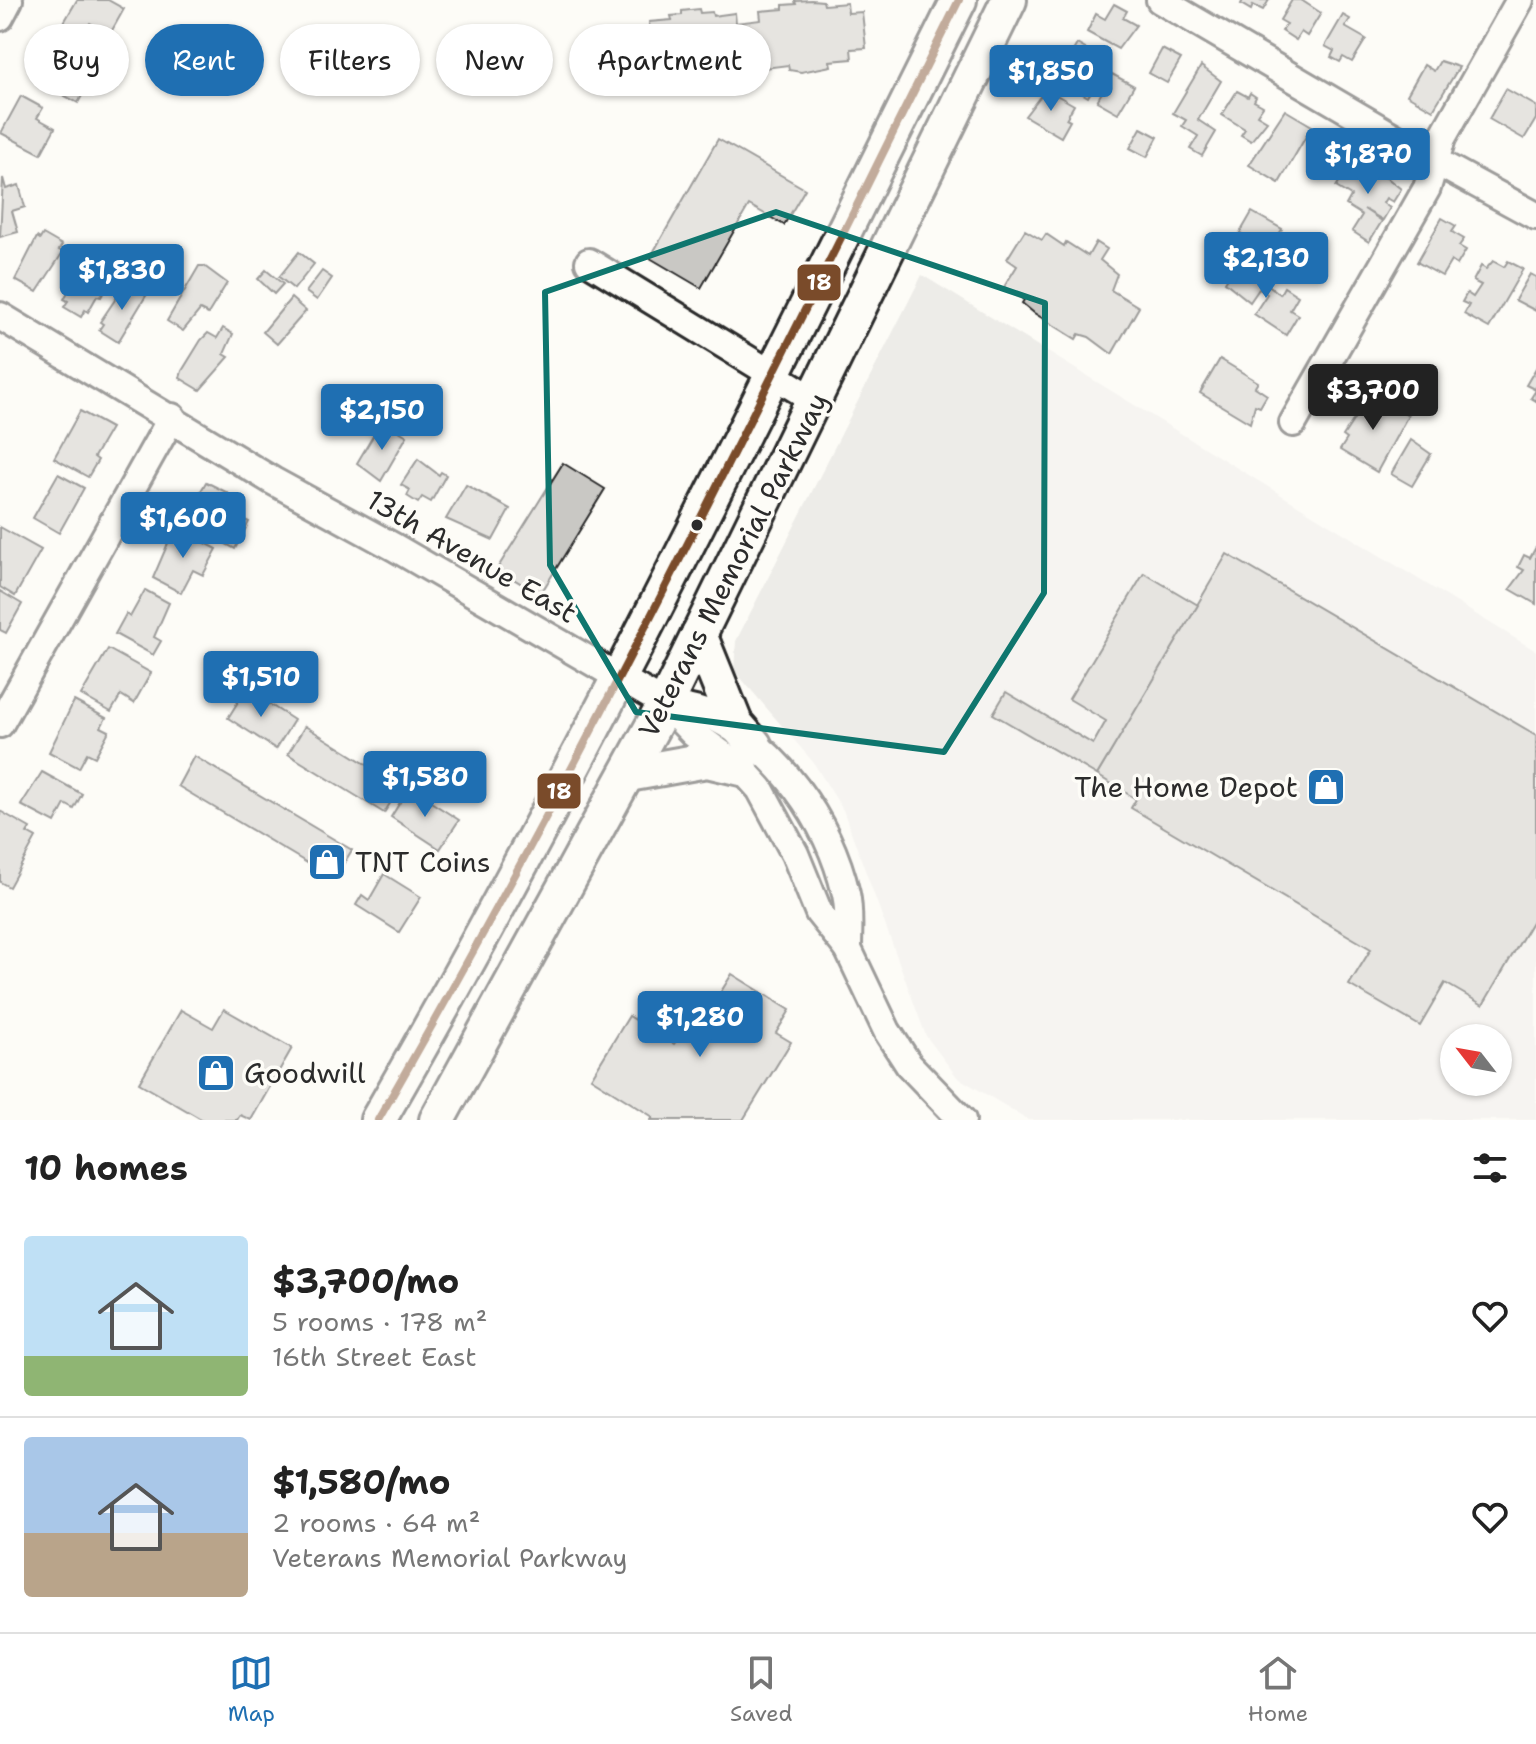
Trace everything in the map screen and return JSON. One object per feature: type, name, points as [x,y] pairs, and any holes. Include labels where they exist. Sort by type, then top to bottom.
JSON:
[{"type":"main road","name":"Veterans Memorial Parkway","points":[[378,1120],[456,985],[620,679],[775,377],[959,0]]},
{"type":"main road","name":"Veterans Memorial Parkway","points":[[437,1120],[665,704],[816,401],[1009,0]]},
{"type":"main road","points":[[628,774],[707,760],[747,757],[699,634]]},
{"type":"street","points":[[0,17],[9,0]]},
{"type":"street","points":[[1160,0],[1435,161],[1536,216]]},
{"type":"street","points":[[1293,423],[1427,188],[1442,138],[1520,0]]},
{"type":"street","points":[[589,262],[816,401]]},
{"type":"street","name":"13th Avenue East","points":[[0,316],[172,417],[273,481],[394,547],[665,704],[694,734],[747,757],[819,913],[848,949],[887,1031],[909,1065],[962,1120]]},
{"type":"street","points":[[0,724],[172,417]]},
{"type":"highlighted area","points":[[776,212],[1045,303],[1044,593],[944,752],[636,712],[550,565],[545,292]]},
{"type":"shaded area","points":[[922,275],[1536,651],[1536,1120],[1029,1120],[957,1077],[926,1036],[843,810],[813,762],[734,670],[736,641]]},
{"type":"building","points":[[77,0],[108,0],[124,9],[116,24],[63,24]]},
{"type":"building","points":[[1243,0],[1269,0],[1263,10],[1253,5],[1251,10],[1241,4]]},
{"type":"building","points":[[1292,0],[1301,0],[1321,13],[1307,36],[1301,32],[1296,40],[1282,31],[1287,24],[1280,20]]},
{"type":"building","points":[[795,1],[823,1],[824,5],[847,3],[848,13],[862,12],[866,48],[851,49],[852,59],[830,61],[831,66],[801,72],[789,70],[788,65],[771,67],[771,24],[649,24],[672,20],[671,16],[682,15],[682,11],[699,9],[700,13],[712,12],[713,16],[735,13],[736,23],[761,20],[760,11],[783,9],[783,5],[796,4]]},
{"type":"building","points":[[1114,4],[1127,11],[1123,18],[1136,25],[1118,49],[1087,32],[1096,14],[1105,19]]},
{"type":"building","points":[[1343,15],[1350,19],[1345,27],[1366,39],[1352,62],[1343,57],[1340,62],[1331,57],[1334,51],[1325,46]]},
{"type":"building","points":[[1077,44],[1108,62],[1088,97],[1057,79]]},
{"type":"building","points":[[1162,49],[1181,59],[1167,83],[1149,73]]},
{"type":"building","points":[[1440,61],[1459,67],[1433,110],[1407,95],[1424,65],[1434,71]]},
{"type":"building","points":[[1201,66],[1221,81],[1198,120],[1216,132],[1202,156],[1190,149],[1198,136],[1182,126],[1186,120],[1173,113]]},
{"type":"building","points":[[1112,74],[1134,86],[1118,113],[1097,101]]},
{"type":"building","points":[[1046,89],[1074,105],[1061,137],[1025,116]]},
{"type":"building","points":[[1506,89],[1536,106],[1536,119],[1524,139],[1489,119]]},
{"type":"building","points":[[1237,91],[1248,97],[1250,93],[1256,97],[1254,101],[1263,106],[1257,115],[1267,121],[1251,141],[1241,135],[1245,129],[1222,115]]},
{"type":"building","points":[[21,96],[43,108],[37,118],[55,128],[41,154],[1,133]]},
{"type":"building","points":[[65,96],[82,96],[78,103]]},
{"type":"building","points":[[1285,110],[1312,126],[1279,183],[1249,165]]},
{"type":"building","points":[[1141,128],[1158,137],[1147,157],[1130,148]]},
{"type":"building","points":[[718,139],[805,189],[784,225],[749,205],[701,288],[650,258]]},
{"type":"building","points":[[1353,159],[1375,171],[1378,165],[1389,172],[1386,177],[1401,189],[1393,202],[1386,198],[1383,203],[1390,208],[1383,220],[1364,209],[1382,221],[1369,242],[1352,231],[1362,215],[1346,205],[1351,196],[1336,187]]},
{"type":"building","points":[[3,178],[6,189],[19,185],[25,207],[12,211],[18,232],[0,237]]},
{"type":"building","points":[[1252,212],[1282,229],[1270,251],[1240,233]]},
{"type":"building","points":[[1442,218],[1456,226],[1452,232],[1464,239],[1459,246],[1466,250],[1457,265],[1451,261],[1442,276],[1417,262]]},
{"type":"building","points":[[1025,230],[1042,240],[1046,234],[1064,246],[1066,242],[1088,256],[1096,242],[1107,249],[1100,260],[1117,274],[1111,290],[1139,307],[1112,354],[1089,337],[1079,334],[1076,339],[1034,313],[1022,303],[1024,300],[1004,287],[1017,266],[1007,259]]},
{"type":"building","points":[[43,234],[62,245],[59,250],[63,252],[37,292],[15,280],[37,237],[40,239]]},
{"type":"building","points":[[299,252],[314,264],[294,289],[279,277]]},
{"type":"building","points":[[95,258],[101,262],[99,266],[114,274],[101,297],[97,296],[88,312],[85,310],[81,317],[64,307],[68,301],[64,299],[86,259],[93,262]]},
{"type":"building","points":[[1493,261],[1504,267],[1508,261],[1523,269],[1489,328],[1464,314],[1469,305],[1462,302],[1467,293],[1473,297],[1481,285],[1473,281],[1481,266],[1486,269]]},
{"type":"building","points":[[199,266],[204,266],[227,283],[208,314],[200,310],[183,331],[167,321]]},
{"type":"building","points":[[1233,269],[1244,276],[1248,269],[1280,294],[1284,287],[1298,296],[1290,310],[1298,315],[1286,335],[1254,314],[1267,294],[1259,289],[1250,302],[1225,282]]},
{"type":"building","points":[[266,270],[283,284],[274,294],[258,279]]},
{"type":"building","points":[[322,271],[332,278],[317,300],[306,292]]},
{"type":"building","points":[[1530,274],[1536,277],[1536,311],[1515,300]]},
{"type":"building","points":[[127,282],[147,294],[118,342],[99,330],[103,324],[100,322]]},
{"type":"building","points":[[291,298],[306,311],[277,344],[263,332]]},
{"type":"building","points":[[223,328],[233,334],[224,354],[229,357],[200,390],[180,378],[182,371],[201,340],[208,333],[217,338]]},
{"type":"building","points":[[1220,359],[1258,382],[1255,387],[1267,395],[1260,407],[1255,405],[1250,423],[1200,393]]},
{"type":"building","points":[[1536,368],[1536,390],[1526,385]]},
{"type":"building","points":[[1371,393],[1408,415],[1377,472],[1340,450],[1347,439],[1343,436]]},
{"type":"building","points":[[80,411],[111,428],[94,457],[98,460],[88,477],[54,458]]},
{"type":"building","points":[[391,426],[407,436],[381,481],[357,463],[376,431],[385,436]]},
{"type":"building","points":[[1411,440],[1431,454],[1412,486],[1391,474]]},
{"type":"building","points":[[418,459],[439,475],[441,472],[446,475],[431,502],[422,497],[418,503],[407,496],[410,490],[401,485]]},
{"type":"building","points":[[563,463],[605,489],[540,595],[497,569]]},
{"type":"building","points":[[58,474],[84,488],[59,533],[33,518]]},
{"type":"building","points":[[206,482],[228,493],[221,507],[249,522],[235,549],[184,521]]},
{"type":"building","points":[[466,485],[510,509],[493,540],[446,519]]},
{"type":"building","points":[[0,527],[41,550],[15,596],[0,587]]},
{"type":"building","points":[[175,527],[217,549],[203,575],[193,570],[181,593],[153,578]]},
{"type":"building","points":[[1536,547],[1536,604],[1510,589],[1524,570],[1518,567],[1524,555],[1530,558]]},
{"type":"building","name":"The Home Depot","points":[[1227,554],[1536,735],[1536,915],[1483,1005],[1445,983],[1420,1026],[1349,985],[1371,949],[1131,808],[1136,799],[1097,775]]},
{"type":"building","points":[[1144,573],[1198,605],[1097,775],[993,714],[1006,692],[1093,744],[1106,721],[1069,699]]},
{"type":"building","points":[[145,590],[169,603],[154,637],[161,641],[153,655],[115,634],[126,614],[130,617]]},
{"type":"building","points":[[0,591],[22,604],[6,633],[0,630]]},
{"type":"building","points":[[108,649],[151,673],[134,703],[121,695],[111,712],[81,695]]},
{"type":"building","points":[[246,689],[294,720],[276,749],[228,718]]},
{"type":"building","points":[[74,701],[106,718],[101,727],[109,731],[95,757],[87,753],[79,768],[49,752]]},
{"type":"building","points":[[305,726],[401,786],[384,813],[288,754]]},
{"type":"building","points":[[194,756],[352,850],[334,879],[178,786]]},
{"type":"building","points":[[42,772],[82,794],[74,809],[65,804],[55,823],[21,805]]},
{"type":"building","points":[[409,788],[459,820],[440,849],[391,817]]},
{"type":"building","points":[[0,811],[30,828],[27,833],[36,838],[9,887],[0,882]]},
{"type":"building","points":[[384,874],[421,897],[399,932],[356,905],[362,895],[369,900]]},
{"type":"building","points":[[732,974],[790,1010],[776,1033],[791,1042],[743,1120],[651,1120],[653,1117],[591,1078],[629,1016],[674,1044],[708,993],[717,998]]},
{"type":"building","points":[[224,1009],[292,1048],[251,1120],[240,1115],[237,1120],[203,1120],[139,1083],[181,1010],[213,1028]]},
{"type":"transit line","name":"18","points":[[378,1120],[456,983],[605,705],[959,0]]},
{"type":"place","name":"The Home Depot","points":[[1326,787]]},
{"type":"place","name":"TNT Coins","points":[[327,862]]},
{"type":"place","name":"Goodwill","points":[[216,1073]]}]
